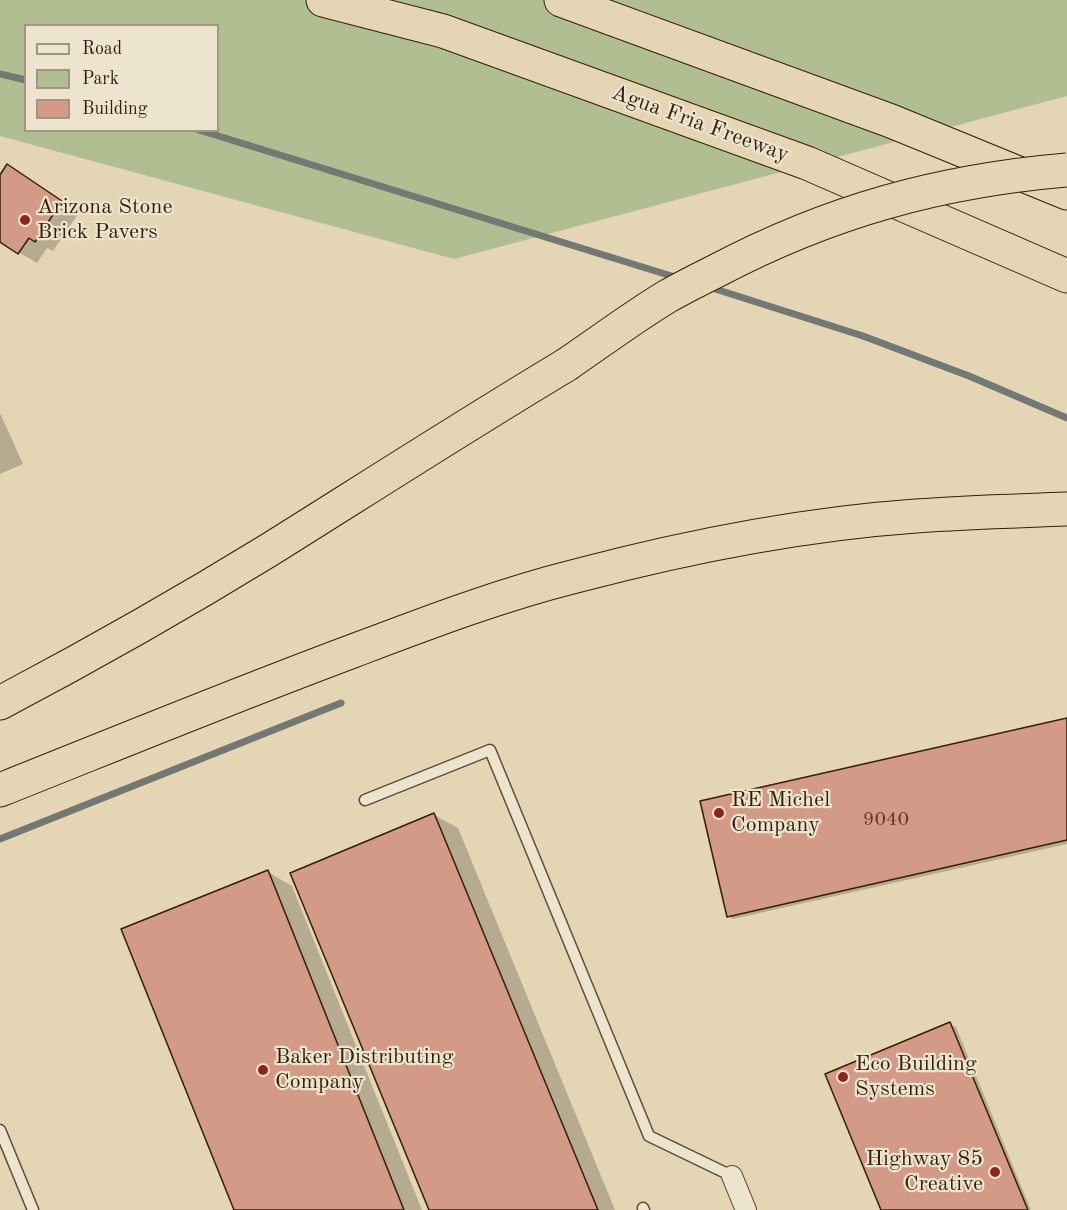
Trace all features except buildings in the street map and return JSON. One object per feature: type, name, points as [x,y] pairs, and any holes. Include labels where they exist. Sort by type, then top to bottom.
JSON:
[{"type":"highway","name":"Agua Fria Freeway","points":[[323,0],[443,31],[807,163],[1067,276]]},
{"type":"highway","points":[[561,0],[880,117],[1067,193]]},
{"type":"highway","points":[[0,703],[55,674],[268,550],[566,364],[669,296],[740,258],[801,230],[908,195],[980,180],[1067,170]]},
{"type":"highway","points":[[0,790],[405,631],[496,599],[573,576],[732,541],[820,527],[914,516],[1067,509]]},
{"type":"street","points":[[732,1176],[746,1210]]},
{"type":"lane","points":[[365,800],[490,750],[649,1137],[732,1176]]},
{"type":"lane","points":[[0,1130],[33,1210]]},
{"type":"green space","points":[[0,0],[1067,0],[1067,96],[454,259],[0,136]]},
{"type":"waterway","points":[[0,74],[24,80]]},
{"type":"waterway","points":[[205,132],[678,278]]},
{"type":"waterway","points":[[709,287],[863,336],[969,376],[1067,418]]},
{"type":"waterway","points":[[0,839],[341,703]]},
{"type":"place","name":"Arizona Stone Brick Pavers","points":[[25,220]]},
{"type":"place","name":"RE Michel Company","points":[[719,813]]},
{"type":"place","name":"Baker Distributing Company","points":[[263,1070]]},
{"type":"place","name":"Eco Building Systems","points":[[843,1077]]},
{"type":"place","name":"Highway 85 Creative","points":[[995,1172]]}]
